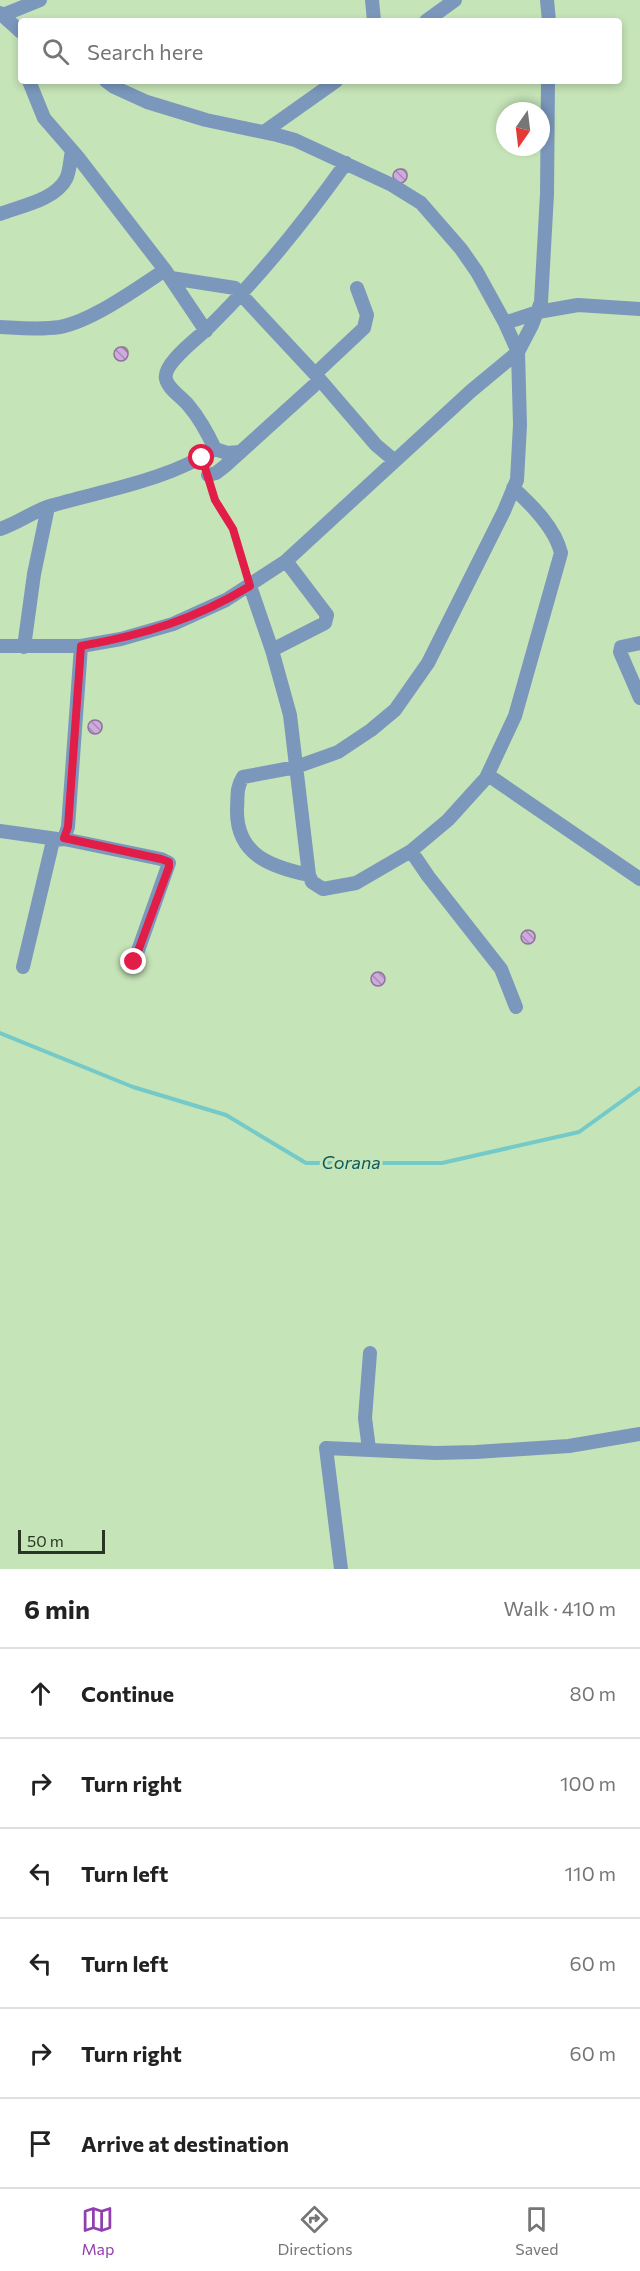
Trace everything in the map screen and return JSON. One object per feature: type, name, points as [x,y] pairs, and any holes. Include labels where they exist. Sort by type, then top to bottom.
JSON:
[{"type":"street","points":[[18,31],[2,14],[40,0]]},
{"type":"street","points":[[372,0],[374,18]]},
{"type":"street","points":[[430,18],[455,0]]},
{"type":"street","points":[[547,0],[549,18]]},
{"type":"street","points":[[30,84],[44,118],[168,274],[206,330]]},
{"type":"street","points":[[110,84],[147,102],[206,120],[295,140],[392,185],[421,202],[466,257],[505,323],[518,352],[520,425],[517,480],[428,663],[395,710],[371,730],[338,752],[296,767],[243,777],[237,785],[239,833],[252,853],[287,870],[309,875]]},
{"type":"street","points":[[264,132],[332,84]]},
{"type":"street","points":[[0,646],[81,646],[121,639],[173,624],[226,600],[286,561],[471,391],[518,352],[541,302],[547,194],[548,84]]},
{"type":"street","points":[[0,214],[39,200],[57,190],[66,179],[72,151]]},
{"type":"street","points":[[215,450],[209,435],[190,407],[167,382],[165,377],[167,370],[177,356],[242,295],[303,223],[346,163]]},
{"type":"street","points":[[0,327],[41,329],[63,326],[85,318],[168,274],[227,285],[235,288],[242,295],[318,377],[376,445],[395,461]]},
{"type":"street","points":[[208,475],[216,473],[240,452],[318,377],[364,328],[367,315],[357,288]]},
{"type":"street","points":[[505,323],[538,312],[578,305],[640,309]]},
{"type":"street","points":[[0,529],[48,507],[122,488],[167,473],[215,450],[227,453],[240,452]]},
{"type":"street","points":[[250,586],[272,650],[290,715],[309,875],[312,882],[323,889],[356,883],[411,851],[448,820],[488,775],[514,716],[561,553],[554,534],[513,488]]},
{"type":"street","points":[[24,647],[34,574],[48,507]]},
{"type":"street","points":[[272,650],[325,623],[327,615],[286,561]]},
{"type":"street","points":[[640,643],[625,645],[621,647],[620,652],[640,698]]},
{"type":"street","points":[[23,967],[51,845],[61,839],[68,827],[81,646]]},
{"type":"street","points":[[488,775],[640,879]]},
{"type":"street","points":[[0,831],[61,839],[169,862],[134,962]]},
{"type":"street","points":[[411,851],[501,969],[516,1007]]},
{"type":"street","points":[[369,1449],[365,1418],[370,1353]]},
{"type":"street","points":[[341,1569],[326,1448],[436,1453],[476,1452],[569,1446],[640,1434]]},
{"type":"path","points":[[208,475],[215,500],[233,529],[250,586]]},
{"type":"building","points":[[400,169],[405,171],[407,176],[405,181],[400,183],[395,181],[393,176],[395,171]]},
{"type":"building","points":[[121,347],[126,349],[128,354],[126,359],[121,361],[116,359],[114,354],[116,349]]},
{"type":"building","points":[[95,720],[100,722],[102,727],[100,732],[95,734],[90,732],[88,727],[90,722]]},
{"type":"building","points":[[528,930],[533,932],[535,937],[533,942],[528,944],[523,942],[521,937],[523,932]]},
{"type":"building","points":[[378,972],[383,974],[385,979],[383,984],[378,986],[373,984],[371,979],[373,974]]},
{"type":"waterway","name":"Corana","points":[[0,1033],[133,1087],[226,1115],[306,1163],[442,1163],[579,1132],[640,1088]]},
{"type":"route","points":[[134,962],[169,862],[64,838],[68,827],[81,646],[121,639],[173,624],[226,600],[250,586],[233,529],[215,500],[202,458]]}]
